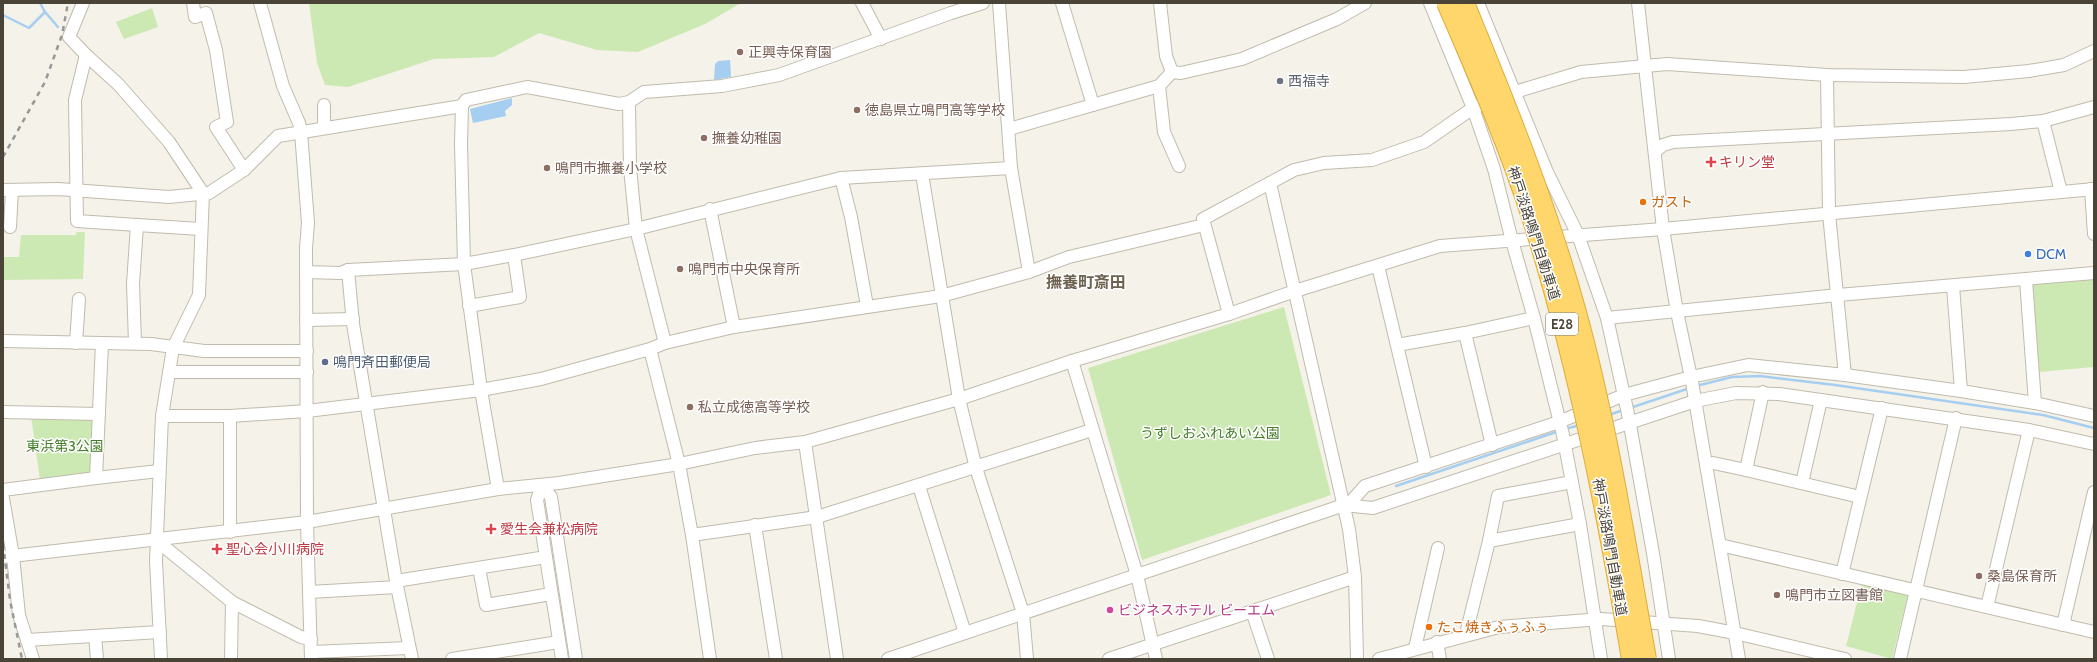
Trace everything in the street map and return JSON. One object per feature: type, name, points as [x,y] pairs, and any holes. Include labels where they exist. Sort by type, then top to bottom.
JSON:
[{"type":"highway","name":"神戸淡路鳴門自動車道","points":[[1446,3],[1495,116],[1533,223],[1560,314],[1596,470],[1630,659]]},
{"type":"highway","name":"神戸淡路鳴門自動車道","points":[[1465,3],[1509,111],[1549,219],[1576,309],[1598,396],[1646,659]]},
{"type":"street","points":[[83,3],[69,37],[86,55],[118,84],[169,142],[203,193],[199,295],[173,348],[162,416],[156,540],[161,659]]},
{"type":"street","points":[[193,3],[195,17],[206,13],[216,50],[227,122],[216,127],[244,170]]},
{"type":"street","points":[[260,3],[283,86],[301,132],[308,223],[306,272],[307,522],[311,655],[410,654],[396,584],[354,319],[348,270]]},
{"type":"street","points":[[862,3],[881,39]]},
{"type":"street","points":[[498,489],[469,306],[464,264],[462,106],[466,100],[527,87],[616,104],[629,102],[644,92],[722,86],[779,75],[919,24],[983,3]]},
{"type":"street","points":[[999,3],[1012,168],[1029,272]]},
{"type":"street","points":[[1062,3],[1093,105]]},
{"type":"street","points":[[1160,3],[1166,56],[1172,72]]},
{"type":"street","points":[[1009,129],[1158,86],[1172,72],[1181,72],[1242,59],[1337,20],[1365,3]]},
{"type":"street","points":[[1430,3],[1473,108],[1494,170],[1534,318],[1562,432],[1572,482],[1596,619],[1601,659]]},
{"type":"street","points":[[1478,3],[1547,172],[1578,235],[1607,318],[1626,408],[1653,553],[1669,659]]},
{"type":"street","points":[[1638,3],[1656,151],[1663,229],[1677,312],[1693,388],[1739,659]]},
{"type":"street","points":[[1229,314],[1203,219],[1294,170],[1324,163],[1372,160],[1424,142],[1473,108],[1515,92],[1581,72],[1667,64],[1826,75],[1987,76],[2064,65],[2094,51]]},
{"type":"street","points":[[86,55],[75,100],[78,190],[77,227],[137,225],[201,229]]},
{"type":"street","points":[[1826,75],[1829,214],[1845,375]]},
{"type":"street","points":[[1158,86],[1164,132],[1179,166]]},
{"type":"street","points":[[629,102],[630,168],[636,229],[665,343]]},
{"type":"street","points":[[324,105],[324,128]]},
{"type":"street","points":[[10,227],[8,190],[78,190],[169,197],[209,193],[244,170],[278,136],[462,106]]},
{"type":"street","points":[[1656,151],[1663,145],[1673,142],[1905,131],[2043,121],[2094,107]]},
{"type":"street","points":[[2043,121],[2061,192]]},
{"type":"street","points":[[306,272],[341,273],[348,270],[464,264],[636,229],[710,209],[841,178],[1012,168]]},
{"type":"street","points":[[922,174],[959,399],[976,468],[1023,613],[1027,659]]},
{"type":"street","points":[[841,178],[851,217],[868,306]]},
{"type":"street","points":[[1270,183],[1346,504],[1355,577],[1358,659]]},
{"type":"street","points":[[8,556],[230,532],[307,522],[498,489],[542,486],[679,464],[755,448],[805,442],[959,399],[1072,361],[1229,314],[1295,291],[1440,246],[1663,229],[2092,189],[2094,234]]},
{"type":"street","points":[[710,209],[734,327]]},
{"type":"street","points":[[134,344],[132,284],[137,225]]},
{"type":"street","points":[[162,416],[230,416],[307,411],[482,390],[541,380],[650,349],[665,343],[734,327],[941,296],[1029,272],[1069,257],[1204,225]]},
{"type":"street","points":[[469,306],[520,297],[514,255]]},
{"type":"street","points":[[1378,266],[1426,467]]},
{"type":"street","points":[[1607,318],[1838,295],[2094,273]]},
{"type":"street","points":[[2026,280],[2035,403]]},
{"type":"street","points":[[1953,286],[1961,391]]},
{"type":"street","points":[[76,343],[79,299]]},
{"type":"street","points":[[1397,345],[1534,318]]},
{"type":"street","points":[[306,320],[354,319]]},
{"type":"street","points":[[1464,333],[1492,444]]},
{"type":"street","points":[[3,341],[151,344],[204,351],[307,351]]},
{"type":"street","points":[[96,478],[102,343]]},
{"type":"street","points":[[650,349],[679,464],[692,535],[710,659]]},
{"type":"street","points":[[1072,361],[1137,575],[1156,659]]},
{"type":"street","points":[[1346,504],[1373,508],[1562,432],[1626,408],[1693,388],[1748,365],[1845,375],[1961,391],[2035,403],[2094,416]]},
{"type":"street","points":[[169,372],[307,372]]},
{"type":"street","points":[[888,659],[903,657],[965,633],[1346,504],[1365,486],[1492,444],[1562,432],[1626,408],[1693,388],[1736,393],[1763,392],[1956,418],[2029,430],[2094,444]]},
{"type":"street","points":[[1746,470],[1763,392]]},
{"type":"street","points":[[1802,483],[1822,400]]},
{"type":"street","points":[[1842,574],[1882,408]]},
{"type":"street","points":[[3,412],[99,414]]},
{"type":"street","points":[[230,416],[230,532]]},
{"type":"street","points":[[1900,659],[1956,418]]},
{"type":"street","points":[[692,535],[817,516],[919,486],[1092,430]]},
{"type":"street","points":[[1987,607],[2029,430]]},
{"type":"street","points":[[805,442],[837,659]]},
{"type":"street","points":[[1706,465],[1713,463],[1860,497]]},
{"type":"street","points":[[3,490],[96,478],[159,472]]},
{"type":"street","points":[[1466,634],[1489,541],[1498,496],[1572,482]]},
{"type":"street","points":[[542,486],[536,500],[562,659]]},
{"type":"street","points":[[542,486],[551,497],[576,659]]},
{"type":"street","points":[[919,486],[965,633]]},
{"type":"street","points":[[2063,625],[2094,492]]},
{"type":"street","points":[[3,498],[8,556],[19,615],[34,659]]},
{"type":"street","points":[[1489,541],[1580,524]]},
{"type":"street","points":[[755,525],[776,659]]},
{"type":"street","points":[[156,540],[232,602],[301,637],[311,639]]},
{"type":"street","points":[[1720,545],[2094,632]]},
{"type":"street","points":[[1415,648],[1438,548]]},
{"type":"street","points":[[309,592],[396,584],[546,557]]},
{"type":"street","points":[[479,568],[486,605],[552,594]]},
{"type":"street","points":[[1109,659],[1252,610],[1355,577]]},
{"type":"street","points":[[231,659],[232,602]]},
{"type":"street","points":[[1252,610],[1268,659]]},
{"type":"street","points":[[1378,659],[1499,626],[1596,619],[1698,626],[1735,633],[1845,659]]},
{"type":"street","points":[[27,640],[160,632]]},
{"type":"street","points":[[95,636],[97,659]]},
{"type":"street","points":[[452,659],[559,642]]},
{"type":"street","points":[[1436,642],[1440,659]]},
{"type":"green space","points":[[309,3],[741,3],[705,24],[638,52],[597,50],[539,33],[494,57],[434,59],[348,87],[325,85],[317,63]]},
{"type":"green space","points":[[152,8],[158,27],[124,39],[116,22]]},
{"type":"green space","points":[[76,232],[85,232],[83,279],[3,280],[3,257],[19,257],[21,235],[76,235]]},
{"type":"green space","points":[[2094,277],[2094,367],[2039,372],[2029,287],[2031,284]]},
{"type":"green space","name":"うずしおふれあい公園","points":[[1284,307],[1331,495],[1142,560],[1088,368]]},
{"type":"green space","name":"東浜第3公園","points":[[31,416],[94,418],[94,473],[40,480]]},
{"type":"green space","points":[[1862,583],[1908,594],[1892,659],[1846,646]]},
{"type":"water","points":[[730,60],[731,77],[714,80],[715,64],[718,61]]},
{"type":"water","points":[[512,98],[512,105],[505,111],[506,116],[473,123],[470,109]]},
{"type":"waterway","points":[[40,3],[45,12],[58,27]]},
{"type":"waterway","points":[[3,15],[29,28],[45,12]]},
{"type":"waterway","points":[[1696,386],[1732,377],[1760,376],[1835,385],[2043,415],[2094,428]]},
{"type":"waterway","points":[[1630,408],[1690,388]]},
{"type":"waterway","points":[[1609,415],[1623,410]]},
{"type":"waterway","points":[[1565,429],[1580,425]]},
{"type":"waterway","points":[[1396,486],[1559,431]]},
{"type":"railway","points":[[3,157],[45,82],[62,35],[68,3]]},
{"type":"railway","points":[[3,544],[10,600],[22,659]]},
{"type":"place","name":"正興寺保育園","points":[[740,52]]},
{"type":"place","name":"西福寺","points":[[1280,81]]},
{"type":"place","name":"徳島県立鳴門高等学校","points":[[857,110]]},
{"type":"place","name":"撫養幼稚園","points":[[704,138]]},
{"type":"place","name":"キリン堂","points":[[1711,162]]},
{"type":"place","name":"鳴門市撫養小学校","points":[[547,168]]},
{"type":"place","name":"ガスト","points":[[1643,202]]},
{"type":"place","name":"DCM","points":[[2028,254]]},
{"type":"place","name":"鳴門市中央保育所","points":[[680,269]]},
{"type":"place","name":"鳴門斉田郵便局","points":[[325,362]]},
{"type":"place","name":"私立成徳高等学校","points":[[690,407]]},
{"type":"place","name":"愛生会兼松病院","points":[[491,529]]},
{"type":"place","name":"聖心会小川病院","points":[[217,549]]},
{"type":"place","name":"桑島保育所","points":[[1979,576]]},
{"type":"place","name":"鳴門市立図書館","points":[[1777,595]]},
{"type":"place","name":"ビジネスホテル ビーエム","points":[[1110,610]]},
{"type":"place","name":"たこ焼きふぅふぅ","points":[[1429,627]]},
{"type":"district","name":"撫養町斎田","points":[[1086,282]]}]
